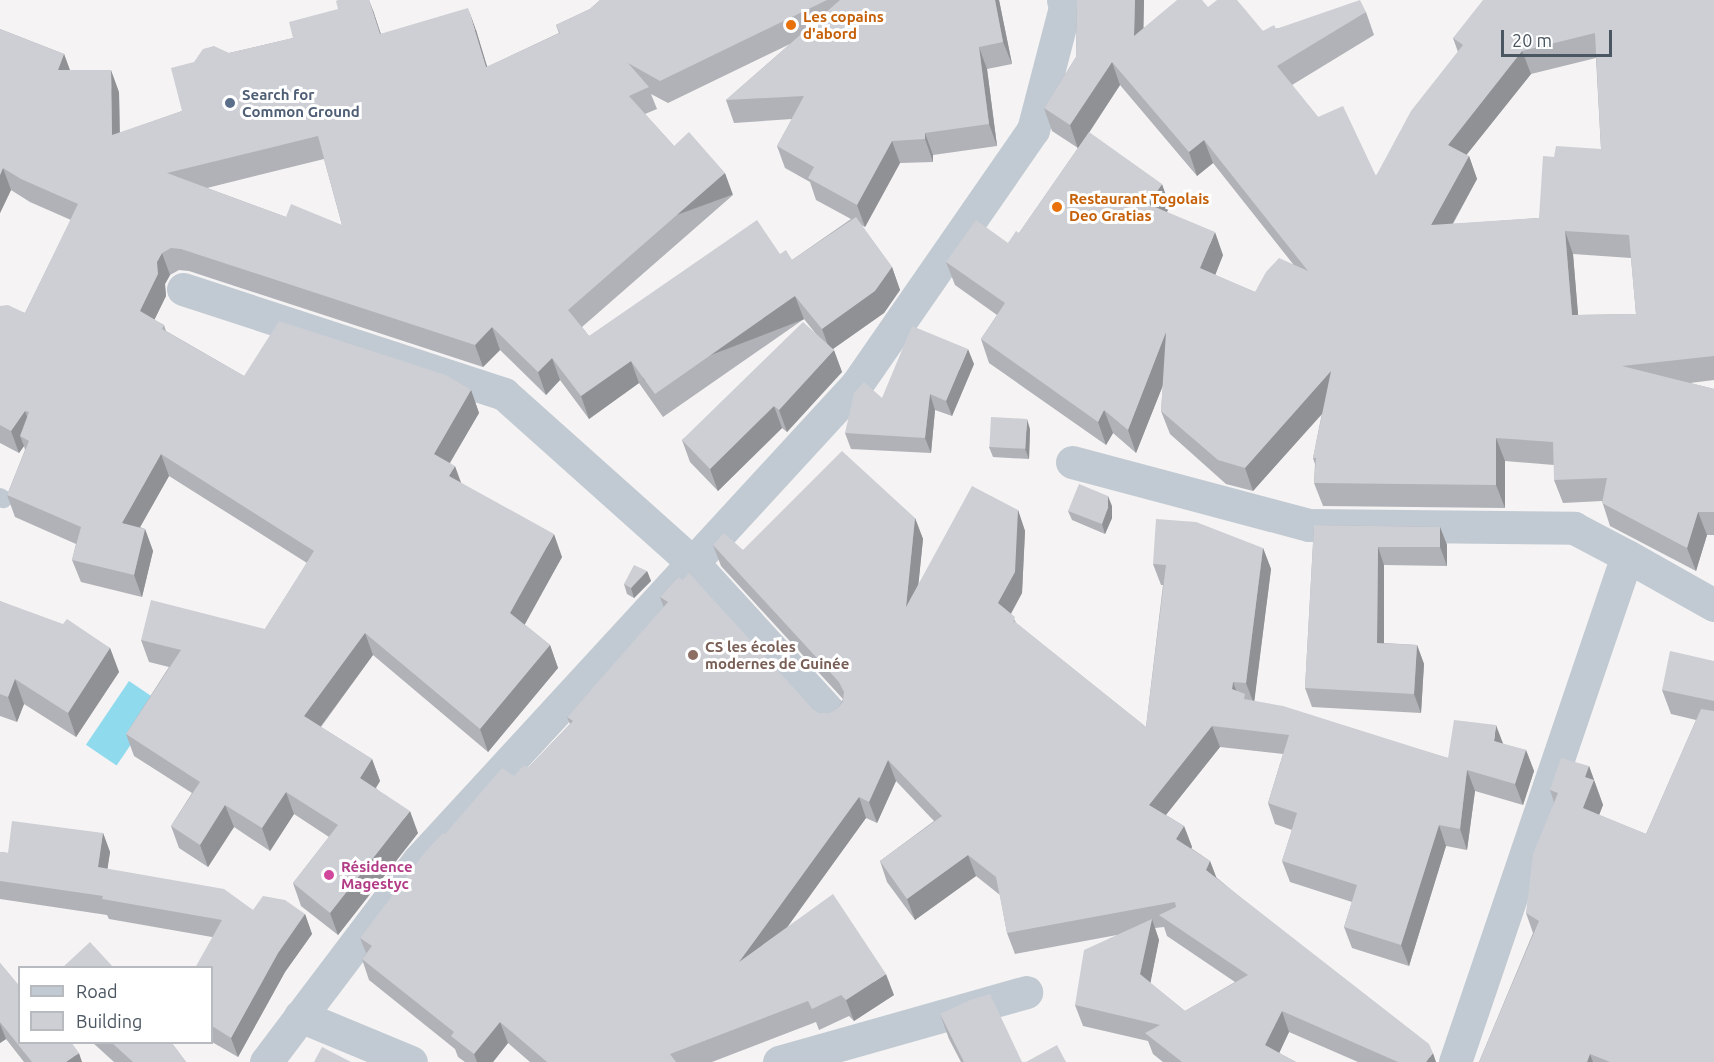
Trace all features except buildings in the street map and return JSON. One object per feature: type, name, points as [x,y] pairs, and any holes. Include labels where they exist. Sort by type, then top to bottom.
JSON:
[{"type":"street","points":[[266,1062],[419,860],[857,384],[1033,130],[1065,7],[1063,0]]},
{"type":"street","points":[[183,289],[504,394],[692,562],[833,716]]},
{"type":"street","points":[[1072,462],[1309,525],[1574,528],[1714,605]]},
{"type":"street","points":[[1455,1062],[1627,556]]},
{"type":"street","points":[[779,1062],[1026,992]]},
{"type":"street","points":[[300,1017],[411,1062]]},
{"type":"water","points":[[129,681],[160,702],[117,766],[86,745]]},
{"type":"place","name":"Les copains d'abord","points":[[791,25]]},
{"type":"place","name":"Search for Common Ground","points":[[230,103]]},
{"type":"place","name":"Restaurant Togolais Deo Gratias","points":[[1057,207]]},
{"type":"place","name":"CS les écoles modernes de Guinée","points":[[693,655]]},
{"type":"place","name":"Résidence Magestyc","points":[[329,875]]}]
